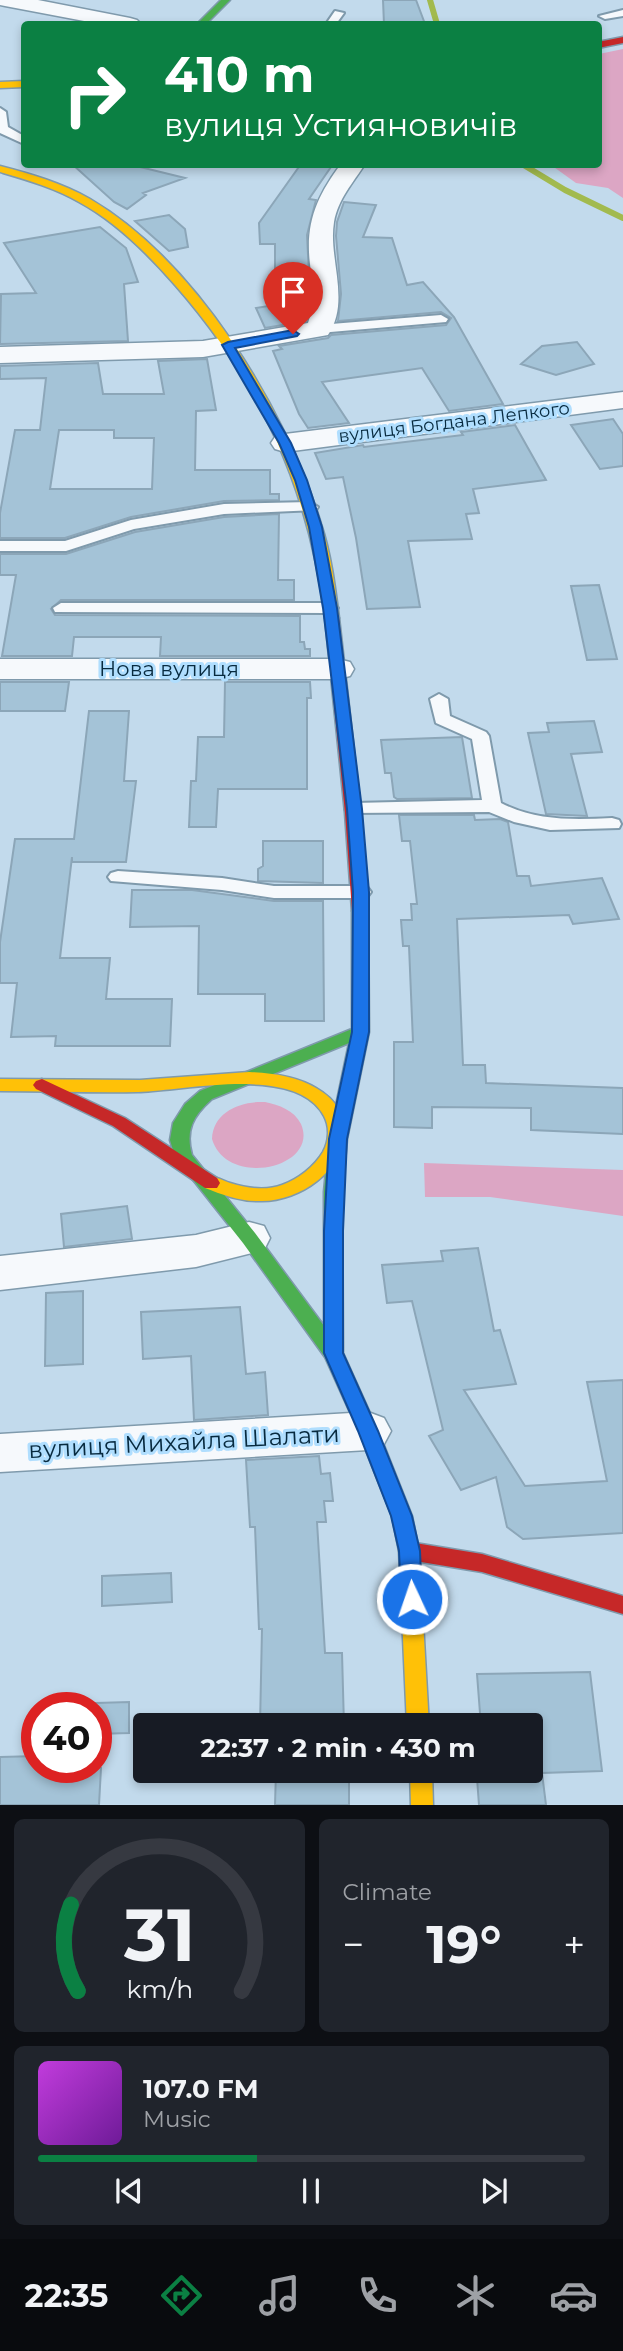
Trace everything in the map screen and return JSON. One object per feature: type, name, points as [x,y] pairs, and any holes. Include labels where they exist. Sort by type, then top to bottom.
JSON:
[{"type":"street","points":[[5,0],[114,21]]},
{"type":"street","points":[[204,21],[226,0]]},
{"type":"street","points":[[602,44],[623,40]]},
{"type":"street","points":[[0,85],[21,84]]},
{"type":"street","points":[[0,355],[140,352],[228,345],[319,329],[326,309],[320,258],[322,221],[330,198],[351,168]]},
{"type":"street","points":[[0,169],[58,189],[113,220],[181,285],[228,345],[285,443],[310,507],[330,608],[361,892],[361,1032],[334,1155],[324,1169],[310,1181],[292,1190],[271,1195],[228,1191],[210,1184],[118,1122],[42,1085]]},
{"type":"street","name":"вулиця Богдана Лепкого","points":[[285,443],[623,400]]},
{"type":"street","name":"Нова вулиця","points":[[0,669],[338,669]]},
{"type":"street","points":[[361,1032],[206,1095],[191,1108],[182,1123],[179,1140],[184,1157],[194,1172],[249,1238],[333,1353],[368,1431],[402,1516],[409,1551],[417,1713]]},
{"type":"street","points":[[0,1085],[156,1085],[271,1080],[293,1084],[312,1094],[327,1107],[336,1123],[338,1139],[333,1353]]},
{"type":"street","points":[[0,1273],[196,1251],[249,1238]]},
{"type":"street","name":"вулиця Михайла Шалати","points":[[0,1453],[368,1431]]},
{"type":"street","points":[[409,1551],[482,1563],[623,1605]]},
{"type":"street","points":[[421,1783],[422,1805]]},
{"type":"lane","points":[[333,21],[339,13]]},
{"type":"lane","points":[[605,16],[623,13]]},
{"type":"lane","points":[[0,112],[2,129],[21,138]]},
{"type":"lane","points":[[319,329],[441,319]]},
{"type":"lane","points":[[0,546],[66,546],[131,525],[224,509],[310,507]]},
{"type":"lane","points":[[95,556],[97,536]]},
{"type":"lane","points":[[61,608],[330,608]]},
{"type":"lane","points":[[439,699],[442,719],[480,736],[492,806]]},
{"type":"lane","points":[[354,809],[492,806],[509,816],[552,827],[612,824]]},
{"type":"lane","points":[[118,877],[222,884],[274,892],[361,892]]},
{"type":"shaded area","points":[[623,49],[623,198],[608,188],[576,183],[555,168],[602,168],[602,53]]},
{"type":"shaded area","points":[[265,1102],[286,1109],[298,1119],[303,1139],[297,1152],[285,1161],[269,1167],[252,1168],[235,1164],[221,1155],[212,1139],[217,1122],[238,1106]]},
{"type":"shaded area","points":[[424,1163],[623,1170],[623,1216],[490,1197],[425,1197]]},
{"type":"building","points":[[383,0],[416,0],[424,21],[384,21]]},
{"type":"building","points":[[76,168],[144,168],[185,178],[143,193],[146,195],[127,209],[114,202]]},
{"type":"building","points":[[298,168],[330,168],[309,199],[316,200],[307,235],[310,294],[306,321],[265,328],[256,308],[275,305],[275,244],[260,244],[259,223]]},
{"type":"building","points":[[344,202],[376,205],[363,237],[392,238],[407,285],[423,282],[454,317],[503,404],[449,411],[422,368],[322,382],[349,423],[308,428],[299,414],[273,351],[282,349],[279,346],[328,338],[331,335],[446,325],[451,318],[441,312],[338,321],[341,294],[336,236],[337,222]]},
{"type":"building","points":[[169,215],[185,229],[188,247],[169,251],[135,221]]},
{"type":"building","points":[[100,227],[126,248],[138,282],[124,284],[128,341],[0,344],[1,294],[36,293],[4,243]]},
{"type":"building","points":[[577,342],[594,364],[556,375],[521,364],[542,346]]},
{"type":"building","points":[[207,359],[216,410],[196,411],[195,470],[270,470],[270,494],[279,494],[279,500],[224,501],[131,517],[65,538],[0,538],[0,513],[15,430],[40,430],[46,378],[0,379],[0,366],[98,363],[103,394],[164,394],[158,361]],"holes":[[[59,430],[114,430],[114,438],[154,438],[152,489],[50,489]]]},
{"type":"building","points":[[613,419],[623,434],[623,466],[600,469],[571,425]]},
{"type":"building","points":[[515,425],[546,480],[473,489],[479,513],[466,514],[472,539],[408,541],[420,607],[367,609],[343,477],[326,479],[315,453],[363,445],[463,435],[461,432]]},
{"type":"building","points":[[279,514],[278,580],[294,580],[294,600],[61,600],[51,609],[55,615],[300,616],[300,642],[304,642],[305,649],[310,649],[310,656],[160,656],[161,637],[74,637],[72,656],[2,656],[16,575],[0,575],[0,554],[66,554],[135,532],[224,517]]},
{"type":"building","points":[[599,585],[617,659],[587,660],[571,586]]},
{"type":"building","points":[[0,682],[69,682],[65,711],[0,711]]},
{"type":"building","points":[[225,682],[310,682],[311,698],[307,698],[307,789],[218,789],[216,827],[189,827],[191,781],[196,781],[198,737],[224,737]]},
{"type":"building","points":[[89,711],[129,711],[124,781],[136,781],[126,862],[72,862],[72,857],[60,958],[110,958],[106,999],[172,999],[170,1046],[55,1046],[56,1036],[11,1037],[17,983],[0,983],[0,942],[15,839],[74,839]]},
{"type":"building","points":[[594,721],[602,752],[571,754],[587,816],[546,814],[528,733],[549,732],[547,723]]},
{"type":"building","points":[[462,737],[472,798],[394,797],[391,773],[385,773],[381,740]]},
{"type":"building","points":[[399,815],[474,815],[475,820],[500,819],[508,822],[517,876],[529,876],[531,886],[602,878],[619,919],[573,924],[569,915],[457,919],[463,1065],[485,1065],[486,1083],[623,1088],[623,1134],[531,1130],[531,1108],[432,1107],[432,1128],[394,1127],[394,1042],[413,1042],[409,946],[403,946],[401,920],[412,920],[411,904],[417,904],[410,841],[402,841]]},
{"type":"building","points":[[263,841],[323,841],[323,883],[258,881],[258,869],[263,866]]},
{"type":"building","points":[[132,890],[192,890],[274,901],[323,901],[324,1021],[265,1021],[265,994],[198,994],[199,926],[130,927]]},
{"type":"building","points":[[127,1206],[132,1239],[64,1247],[61,1214]]},
{"type":"building","points":[[478,1248],[494,1331],[500,1330],[516,1384],[464,1390],[525,1486],[607,1481],[587,1382],[623,1380],[623,1533],[523,1539],[507,1527],[496,1477],[461,1490],[429,1436],[443,1430],[412,1301],[387,1303],[382,1265],[443,1261],[441,1251]]},
{"type":"building","points":[[83,1291],[83,1364],[45,1366],[46,1293]]},
{"type":"building","points":[[240,1307],[246,1374],[265,1372],[268,1415],[194,1420],[191,1356],[143,1359],[141,1312]]},
{"type":"building","points":[[319,1456],[321,1474],[330,1473],[333,1501],[324,1501],[326,1522],[317,1522],[325,1653],[342,1653],[344,1713],[260,1713],[262,1629],[259,1629],[255,1527],[250,1527],[246,1460]]},
{"type":"building","points":[[171,1573],[172,1602],[102,1606],[102,1576]]},
{"type":"building","points":[[590,1672],[602,1771],[543,1773],[543,1713],[480,1713],[477,1674]]},
{"type":"building","points":[[129,1702],[129,1733],[112,1734],[112,1703]]},
{"type":"building","points":[[21,1756],[21,1783],[100,1783],[99,1805],[0,1805],[0,1757]]},
{"type":"building","points":[[543,1781],[546,1805],[479,1805],[477,1783]]},
{"type":"building","points":[[276,1783],[349,1783],[349,1805],[275,1805]]},
{"type":"waterway","points":[[430,0],[436,21]]},
{"type":"waterway","points":[[529,168],[565,190],[623,218]]},
{"type":"traffic: fast","points":[[204,21],[226,0]]},
{"type":"traffic: fast","points":[[333,1353],[333,1192],[338,1139],[361,1028],[360,911]]},
{"type":"traffic: fast","points":[[361,1032],[206,1095],[191,1108],[182,1123],[179,1140],[184,1157],[249,1238],[333,1353],[369,1433]]},
{"type":"traffic: slow","points":[[0,85],[21,84]]},
{"type":"traffic: slow","points":[[0,169],[60,189],[94,206],[131,234],[199,305],[230,347],[281,435],[315,524],[332,618]]},
{"type":"traffic: slow","points":[[0,1085],[140,1086],[263,1079],[290,1084],[309,1092],[325,1104],[334,1118],[337,1132],[335,1146],[328,1159],[306,1180],[292,1188],[278,1193],[252,1194],[211,1183]]},
{"type":"traffic: slow","points":[[369,1433],[402,1516],[409,1551],[417,1713]]},
{"type":"traffic: slow","points":[[421,1783],[422,1805]]},
{"type":"traffic: jam","points":[[602,44],[623,40]]},
{"type":"traffic: jam","points":[[332,618],[353,813],[360,911]]},
{"type":"traffic: jam","points":[[42,1085],[119,1122],[211,1183]]},
{"type":"traffic: jam","points":[[409,1551],[482,1563],[623,1605]]},
{"type":"route","points":[[293,334],[228,345],[285,443],[301,480],[316,527],[330,608],[361,892],[361,1032],[338,1139],[333,1353],[402,1516],[409,1551],[412,1599]]}]
